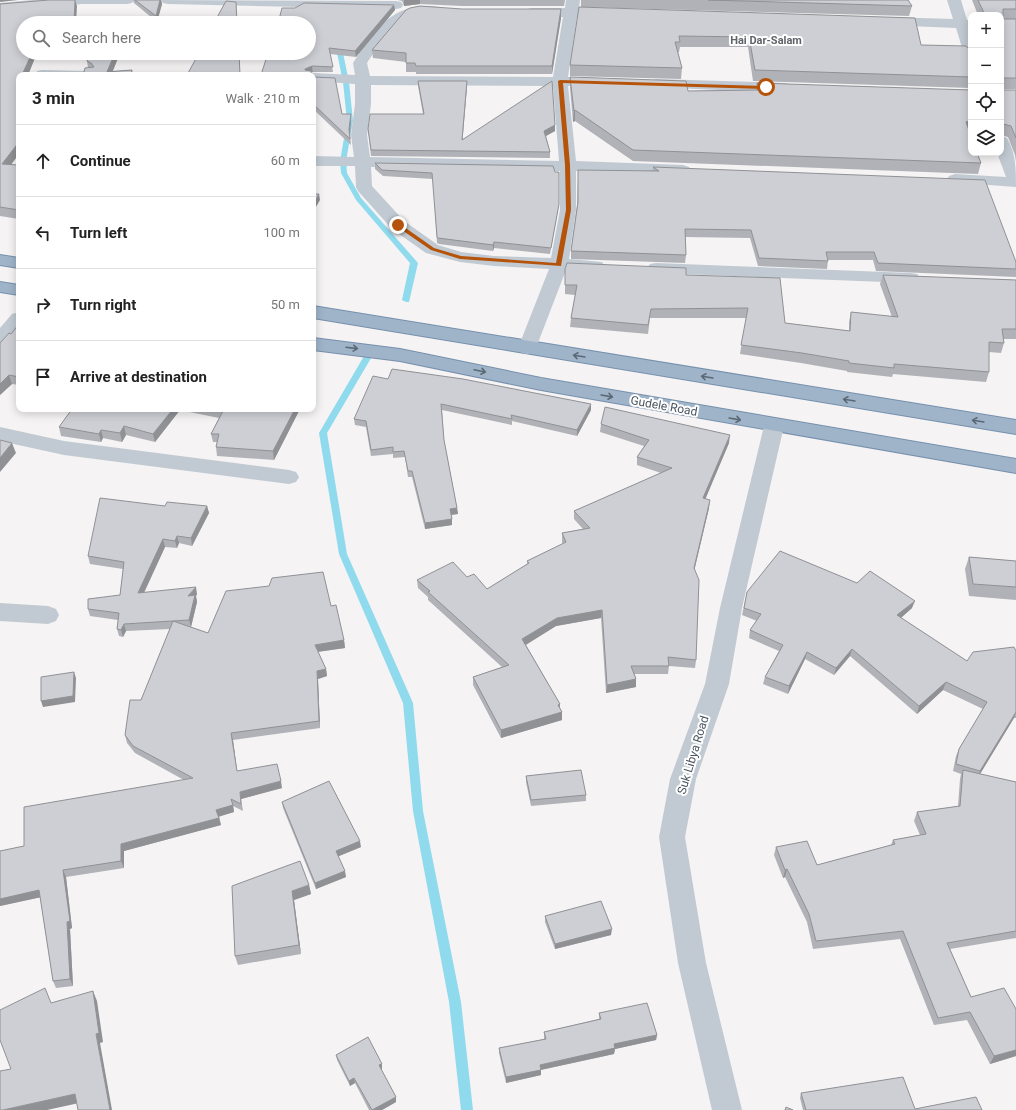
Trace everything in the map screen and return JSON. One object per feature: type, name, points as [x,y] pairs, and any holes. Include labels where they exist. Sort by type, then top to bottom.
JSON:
[{"type":"highway","points":[[0,260],[16,263]]},
{"type":"highway","points":[[0,287],[16,290]]},
{"type":"highway","points":[[316,313],[1016,427]]},
{"type":"highway","name":"Gudele Road","points":[[316,344],[400,355],[541,384],[774,426],[1016,466]]},
{"type":"street","points":[[0,7],[74,1],[127,0]]},
{"type":"street","points":[[168,0],[396,5]]},
{"type":"street","points":[[954,0],[966,24],[970,48]]},
{"type":"street","points":[[527,348],[559,265],[568,210],[568,165],[560,81],[572,6]]},
{"type":"street","points":[[516,12],[572,6],[618,13]]},
{"type":"street","points":[[448,11],[420,8],[406,11],[400,15],[360,63],[363,80],[363,104],[359,135],[363,162],[364,187],[398,225],[432,249],[460,257],[559,265],[614,267]]},
{"type":"street","points":[[874,21],[966,24]]},
{"type":"street","points":[[316,77],[363,80],[560,81],[616,83]]},
{"type":"street","points":[[639,84],[797,88]]},
{"type":"street","points":[[937,179],[1016,181],[1004,149]]},
{"type":"street","points":[[316,161],[568,165],[701,170]]},
{"type":"street","points":[[638,268],[929,279]]},
{"type":"street","points":[[0,340],[16,321]]},
{"type":"street","name":"Suk Libya Road","points":[[726,1110],[692,963],[672,837],[683,779],[716,684],[732,600],[774,426]]},
{"type":"street","points":[[0,434],[64,448],[289,477]]},
{"type":"street","points":[[0,612],[48,615]]},
{"type":"building","points":[[49,0],[75,0],[74,16],[16,16],[16,60],[29,60],[23,72],[16,72],[16,146],[2,164],[16,165],[16,210],[0,207],[0,4]]},
{"type":"building","points":[[135,0],[160,0],[156,16]]},
{"type":"building","points":[[708,0],[908,0],[912,6]]},
{"type":"building","points":[[978,0],[1016,0],[1016,9],[1003,9],[1003,12],[984,12]]},
{"type":"building","points":[[226,1],[236,2],[237,16],[218,16]]},
{"type":"building","points":[[304,3],[394,5],[355,51],[329,48],[333,67],[312,66],[305,69],[311,72],[262,72],[266,60],[316,60],[316,16],[280,16],[282,8],[295,8]]},
{"type":"building","points":[[420,6],[462,9],[561,9],[552,66],[416,66],[415,63],[406,63],[406,53],[372,50],[406,10]]},
{"type":"building","points":[[579,7],[915,18],[921,45],[966,46],[968,48],[968,77],[755,70],[749,37],[679,36],[680,42],[675,42],[682,68],[570,65]]},
{"type":"building","points":[[1004,19],[1016,19],[1016,78],[1004,78]]},
{"type":"building","points":[[112,60],[107,72],[84,72],[85,68],[94,67],[87,61]]},
{"type":"building","points":[[195,60],[239,60],[240,72],[189,72]]},
{"type":"building","points":[[132,70],[132,72],[107,72]]},
{"type":"building","points":[[316,77],[335,78],[342,114],[351,114],[349,129],[350,139],[316,107]]},
{"type":"building","points":[[570,77],[686,81],[688,91],[758,90],[757,83],[968,90],[968,121],[966,122],[968,128],[968,156],[978,156],[981,163],[633,150],[575,110],[574,111]]},
{"type":"building","points":[[418,81],[467,81],[462,140],[552,81],[555,125],[544,131],[550,152],[371,150],[368,129],[370,114],[424,114]]},
{"type":"building","points":[[1004,90],[1016,90],[1016,138],[1011,126],[1004,124]]},
{"type":"building","points":[[375,163],[553,166],[555,172],[559,172],[559,204],[551,248],[494,242],[493,245],[438,238],[432,173],[382,170]]},
{"type":"building","points":[[653,167],[985,180],[1016,262],[1016,269],[878,263],[874,252],[826,252],[828,261],[759,258],[751,230],[685,229],[686,255],[571,251],[578,202],[578,170],[659,171]]},
{"type":"building","points":[[567,263],[686,268],[686,275],[780,278],[785,323],[850,331],[851,312],[898,317],[883,275],[1016,280],[1016,329],[1002,329],[1004,343],[989,342],[989,372],[894,364],[894,368],[849,363],[849,361],[802,353],[741,345],[748,308],[651,309],[648,325],[571,318],[577,285],[565,285],[565,269]]},
{"type":"building","points":[[16,328],[16,376],[9,375],[0,384],[0,343],[9,333],[11,334]]},
{"type":"building","points":[[392,369],[463,379],[591,404],[577,430],[511,415],[512,419],[441,404],[444,440],[457,508],[450,509],[452,519],[425,523],[412,471],[408,471],[404,451],[393,452],[393,447],[371,450],[366,421],[354,419],[373,376],[388,379]]},
{"type":"building","points":[[605,407],[730,435],[703,498],[710,500],[694,568],[699,580],[696,660],[668,657],[669,666],[631,666],[636,679],[607,685],[602,610],[557,618],[522,639],[560,704],[558,705],[562,712],[501,730],[473,677],[509,665],[428,592],[430,591],[417,580],[453,562],[467,577],[474,574],[487,589],[529,563],[527,561],[566,542],[562,533],[590,528],[574,511],[672,468],[637,457],[649,440],[601,424]]},
{"type":"building","points":[[70,412],[171,412],[153,434],[124,426],[120,433],[101,430],[99,434],[59,427]]},
{"type":"building","points":[[222,412],[293,412],[273,451],[216,447],[219,434],[211,434]]},
{"type":"building","points":[[0,440],[12,443],[0,458]]},
{"type":"building","points":[[100,498],[165,506],[167,502],[207,506],[191,538],[177,536],[175,541],[163,539],[138,593],[196,587],[188,596],[195,595],[189,620],[124,624],[121,630],[117,629],[119,613],[88,609],[88,599],[120,595],[124,562],[88,556]]},
{"type":"building","points":[[780,551],[857,583],[870,571],[915,601],[897,615],[967,661],[973,652],[1014,647],[1016,651],[1016,712],[980,771],[956,764],[959,749],[987,702],[946,682],[919,706],[852,649],[836,668],[807,652],[789,686],[765,677],[783,645],[750,630],[761,614],[744,608],[747,592]]},
{"type":"building","points":[[969,557],[1016,561],[1016,587],[973,584]]},
{"type":"building","points":[[323,572],[331,606],[336,605],[344,640],[315,645],[326,669],[317,671],[319,721],[231,733],[237,771],[277,764],[281,781],[240,792],[241,804],[231,799],[233,805],[216,810],[219,818],[121,844],[121,861],[63,870],[70,921],[67,922],[70,979],[53,981],[39,890],[0,899],[0,851],[24,846],[24,807],[193,778],[133,746],[125,735],[130,700],[141,700],[173,621],[208,633],[226,591],[269,586],[272,578]]},
{"type":"building","points":[[74,672],[73,696],[41,701],[41,677]]},
{"type":"building","points":[[581,770],[586,795],[531,800],[526,776]]},
{"type":"building","points":[[963,770],[1016,782],[1016,931],[947,943],[971,997],[1004,988],[1016,1009],[1016,1050],[994,1056],[970,1012],[938,1018],[903,931],[816,941],[809,914],[787,869],[785,870],[776,847],[807,841],[817,865],[895,844],[893,840],[926,834],[917,812],[960,806]]},
{"type":"building","points":[[329,781],[360,841],[336,851],[345,871],[315,883],[282,802]]},
{"type":"building","points":[[300,861],[309,885],[292,891],[299,945],[235,956],[232,886]]},
{"type":"building","points":[[601,901],[612,929],[555,944],[545,916]]},
{"type":"building","points":[[45,988],[51,1003],[93,991],[99,1033],[96,1034],[110,1110],[78,1110],[75,1094],[0,1110],[0,1071],[11,1069],[0,1040],[0,1010]]},
{"type":"building","points":[[647,1003],[657,1035],[614,1044],[615,1048],[540,1065],[541,1070],[506,1077],[499,1048],[546,1039],[544,1032],[601,1019],[599,1013]]},
{"type":"building","points":[[368,1037],[382,1064],[379,1065],[396,1097],[372,1110],[354,1078],[349,1081],[336,1055]]},
{"type":"building","points":[[903,1077],[915,1109],[976,1097],[982,1110],[806,1110],[801,1093]]},
{"type":"building","points":[[786,1107],[793,1110],[785,1110]]},
{"type":"waterway","points":[[342,44],[339,48],[346,82],[350,121],[343,161],[344,173],[358,199],[414,263],[406,300]]},
{"type":"waterway","points":[[370,353],[323,433],[343,554],[408,703],[418,811],[455,1002],[467,1110]]},
{"type":"district","name":"Hai Dar-Salam","points":[[766,40]]},
{"type":"route","points":[[398,225],[432,249],[460,257],[494,261],[559,265],[568,210],[568,165],[560,81],[766,87]]}]
